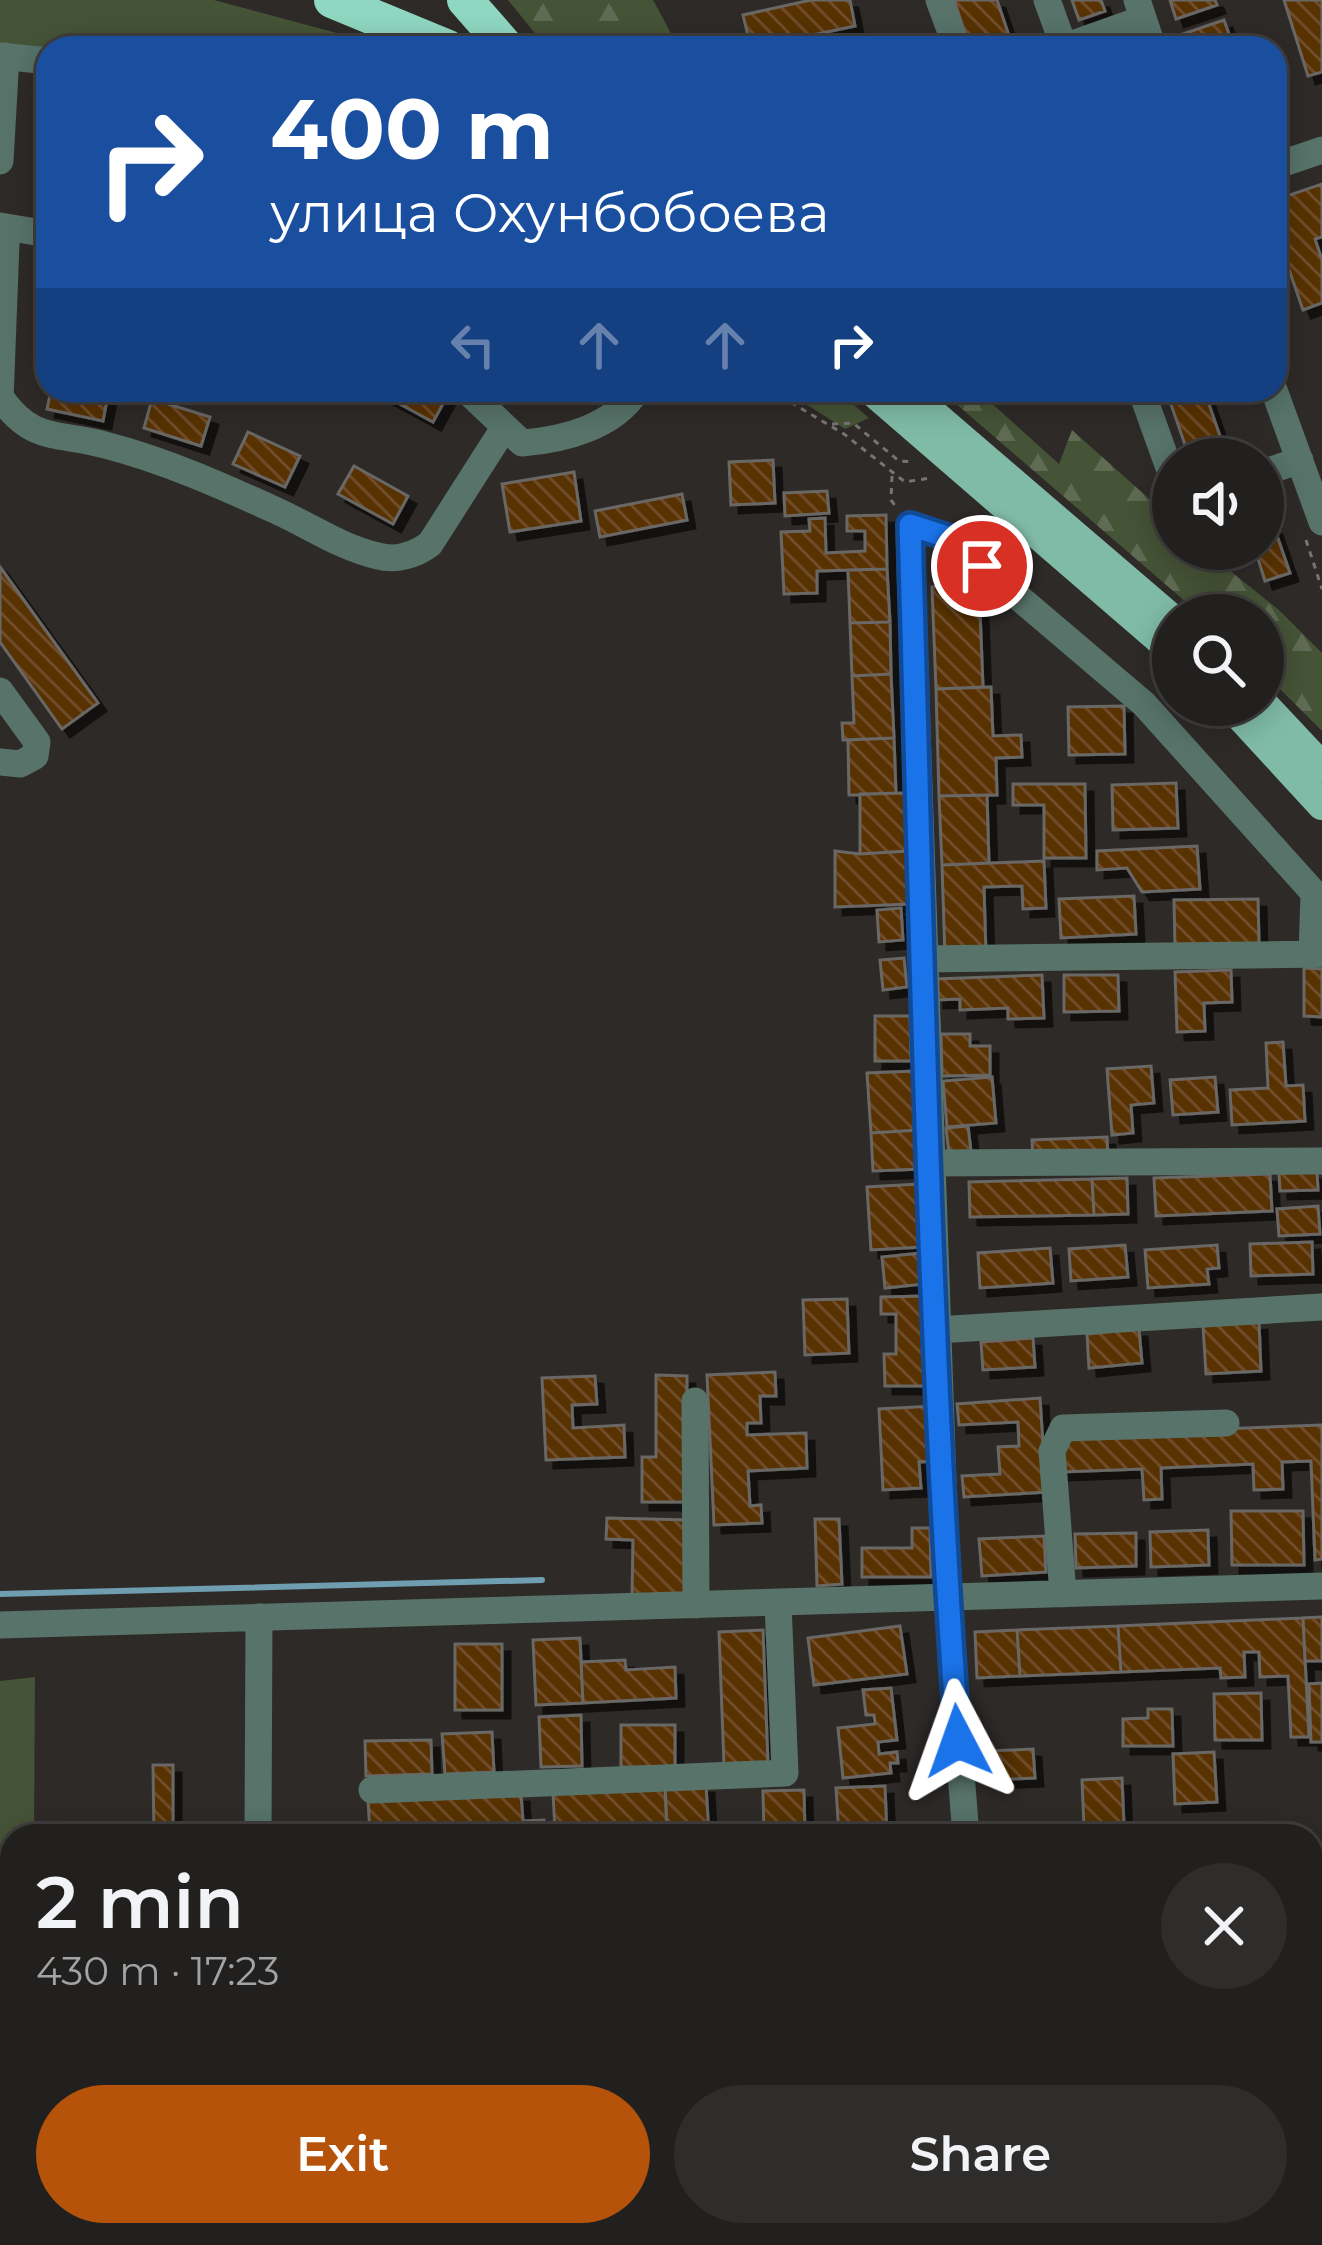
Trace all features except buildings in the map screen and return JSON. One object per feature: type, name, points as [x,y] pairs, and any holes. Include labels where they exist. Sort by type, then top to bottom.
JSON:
[{"type":"highway","points":[[332,0],[419,36]]},
{"type":"highway","points":[[465,0],[496,36]]},
{"type":"main road","points":[[885,402],[1152,633]]},
{"type":"main road","points":[[919,402],[1152,602]]},
{"type":"main road","points":[[1250,726],[1322,804]]},
{"type":"main road","points":[[1284,726],[1322,767]]},
{"type":"street","points":[[939,0],[952,36]]},
{"type":"street","points":[[1047,0],[1060,36]]},
{"type":"street","points":[[1086,36],[1140,9]]},
{"type":"street","points":[[0,161],[3,56],[36,60]]},
{"type":"street","points":[[1287,162],[1322,150]]},
{"type":"street","points":[[36,234],[2,237],[1,399],[19,424],[105,445],[191,474],[351,548],[387,558],[414,554],[430,544],[504,428]]},
{"type":"street","points":[[478,402],[522,443],[548,441],[602,423],[624,402]]},
{"type":"street","points":[[1145,402],[1158,438]]},
{"type":"street","points":[[1278,402],[1322,522]]},
{"type":"street","points":[[1284,466],[1300,460]]},
{"type":"street","points":[[923,959],[1317,954],[1314,893],[1144,704],[950,538],[910,525],[929,1163],[947,1598],[965,1824]]},
{"type":"street","points":[[0,691],[37,742],[34,756],[20,764],[0,762]]},
{"type":"street","points":[[929,1163],[1322,1161]]},
{"type":"street","points":[[936,1330],[1322,1307]]},
{"type":"street","points":[[695,1401],[696,1605]]},
{"type":"street","points":[[1064,1594],[1052,1450],[1063,1428],[1226,1424]]},
{"type":"street","points":[[0,1625],[1322,1586]]},
{"type":"street","points":[[372,1790],[785,1773],[778,1603]]},
{"type":"street","points":[[258,1824],[259,1617]]},
{"type":"path","points":[[791,402],[830,425],[905,482],[934,476]]},
{"type":"path","points":[[830,425],[853,422],[899,461],[926,457]]},
{"type":"path","points":[[892,474],[891,500],[910,525]]},
{"type":"green space","points":[[0,0],[214,0],[348,36],[36,36],[36,48],[0,48]]},
{"type":"green space","points":[[508,0],[653,0],[672,36],[537,36]]},
{"type":"green space","points":[[803,402],[851,402],[869,418],[845,429]]},
{"type":"green space","points":[[954,402],[990,402],[1059,464],[1072,430],[1152,501],[1152,570],[1229,570],[1259,594],[1177,594]]},
{"type":"green space","points":[[1284,615],[1322,653],[1322,731],[1284,693]]},
{"type":"green space","points":[[35,1677],[34,1824],[0,1824],[0,1681]]},
{"type":"waterway","points":[[0,1594],[542,1580]]},
{"type":"route","points":[[958,1741],[947,1598],[929,1163],[910,525],[950,538],[982,566]]}]
